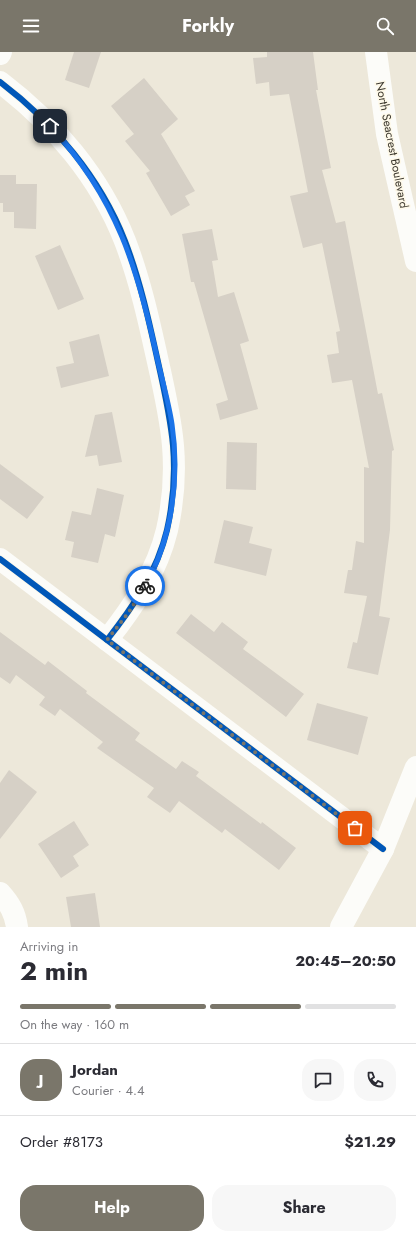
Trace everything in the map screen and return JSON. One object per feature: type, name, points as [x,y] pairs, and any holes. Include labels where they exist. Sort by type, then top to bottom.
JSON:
[{"type":"street","name":"North Seacrest Boulevard","points":[[376,52],[387,134],[416,261]]},
{"type":"street","points":[[0,82],[43,118],[61,137],[85,168],[103,196],[124,240],[140,286],[172,424],[175,460],[173,496],[167,531],[148,581],[129,612],[107,640]]},
{"type":"street","points":[[0,559],[383,849]]},
{"type":"street","points":[[341,927],[355,904],[383,849],[416,767]]},
{"type":"street","points":[[0,893],[9,903],[16,922]]},
{"type":"building","points":[[74,52],[101,52],[89,88],[65,80]]},
{"type":"building","points":[[267,52],[313,52],[318,90],[316,90],[331,168],[322,170],[336,223],[345,221],[378,394],[382,393],[394,450],[392,451],[390,530],[379,616],[390,618],[378,675],[347,668],[353,642],[357,643],[367,596],[344,593],[348,570],[352,570],[356,541],[364,543],[364,467],[369,468],[352,380],[332,383],[327,355],[339,353],[336,332],[340,331],[322,243],[303,248],[290,196],[308,192],[289,94],[270,96],[269,82],[256,84],[253,58],[267,57]]},
{"type":"building","points":[[144,78],[178,119],[161,134],[195,191],[185,196],[190,205],[171,216],[146,173],[150,171],[125,141],[134,134],[111,106]]},
{"type":"building","points":[[0,175],[16,175],[16,184],[37,184],[36,229],[14,228],[14,212],[3,212],[3,203],[0,203]]},
{"type":"building","points":[[212,229],[218,260],[212,261],[218,297],[234,292],[249,341],[240,344],[258,409],[220,420],[216,404],[228,400],[194,282],[191,282],[182,234]]},
{"type":"building","points":[[60,245],[84,299],[58,310],[35,256]]},
{"type":"building","points":[[99,334],[109,376],[61,388],[56,367],[74,363],[69,342]]},
{"type":"building","points":[[112,412],[122,462],[99,466],[97,455],[85,457],[95,415]]},
{"type":"building","points":[[227,442],[257,443],[256,490],[226,489]]},
{"type":"building","points":[[0,464],[44,497],[27,519],[0,499]]},
{"type":"building","points":[[97,488],[124,495],[115,537],[105,534],[98,563],[71,557],[74,542],[65,540],[72,511],[91,515]]},
{"type":"building","points":[[224,520],[253,527],[249,543],[272,549],[266,576],[214,563]]},
{"type":"building","points":[[191,614],[214,632],[222,622],[248,642],[243,649],[304,694],[286,717],[176,633]]},
{"type":"building","points":[[0,632],[45,665],[48,661],[87,691],[86,693],[140,733],[135,740],[176,769],[182,761],[199,772],[196,776],[261,824],[262,822],[296,848],[279,870],[225,829],[222,833],[179,801],[170,813],[147,797],[154,788],[97,748],[103,742],[60,709],[55,716],[39,705],[45,697],[16,675],[10,684],[0,677]]},
{"type":"building","points":[[317,703],[368,717],[358,755],[307,740]]},
{"type":"building","points":[[9,770],[37,792],[0,839],[0,783]]},
{"type":"building","points":[[74,821],[89,845],[73,856],[79,866],[61,878],[38,844]]},
{"type":"building","points":[[95,893],[100,927],[71,927],[66,897]]},
{"type":"cycle path","points":[[0,82],[20,98],[57,133],[89,173],[115,217],[125,241],[140,286],[171,426],[174,466],[173,486],[171,507],[163,545],[150,575],[135,602],[107,640]]},
{"type":"cycle path","points":[[0,559],[383,849]]},
{"type":"way so far","points":[[145,586],[129,612],[107,640],[355,828]]},
{"type":"route","points":[[50,126],[65,142],[85,168],[103,196],[124,240],[140,286],[172,424],[175,460],[173,496],[167,531],[145,586]]}]
